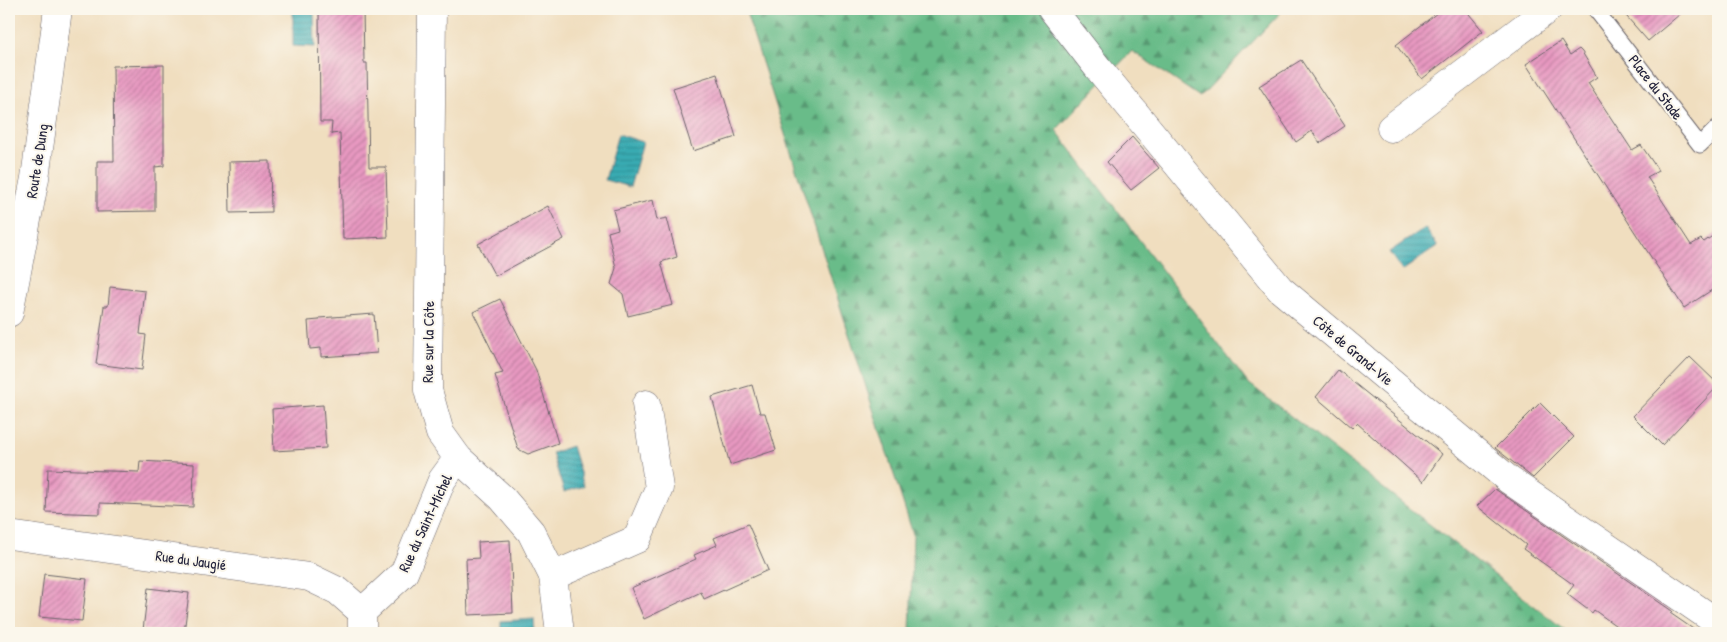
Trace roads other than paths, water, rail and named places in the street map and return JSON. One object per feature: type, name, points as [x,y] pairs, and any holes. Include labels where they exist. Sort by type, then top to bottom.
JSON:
[{"type":"street","name":"Route de Dung","points":[[9,313],[35,178],[58,9]]},
{"type":"street","name":"Rue sur la Côte","points":[[432,9],[428,390],[440,433],[458,458],[502,498],[531,532],[552,576],[560,633]]},
{"type":"street","name":"Côte de Grand-Vie","points":[[1052,9],[1098,68],[1280,289],[1510,480],[1718,623]]},
{"type":"street","points":[[1391,128],[1548,9]]},
{"type":"street","points":[[552,576],[637,539],[659,488],[646,404]]},
{"type":"street","name":"Rue du Saint-Michel","points":[[362,623],[404,573],[442,480],[458,458]]},
{"type":"street","name":"Rue du Jaugié","points":[[9,535],[309,577],[338,591],[362,623]]},
{"type":"lane","name":"Place du Stade","points":[[1595,9],[1700,146],[1718,127]]},
{"type":"water","points":[[293,9],[314,9],[315,47],[293,46]]},
{"type":"water","points":[[618,134],[643,142],[630,187],[605,180]]},
{"type":"water","points":[[1425,228],[1438,246],[1402,271],[1389,252]]},
{"type":"water","points":[[572,446],[584,486],[564,492],[552,453]]},
{"type":"water","points":[[534,619],[535,633],[501,633],[501,621]]}]
